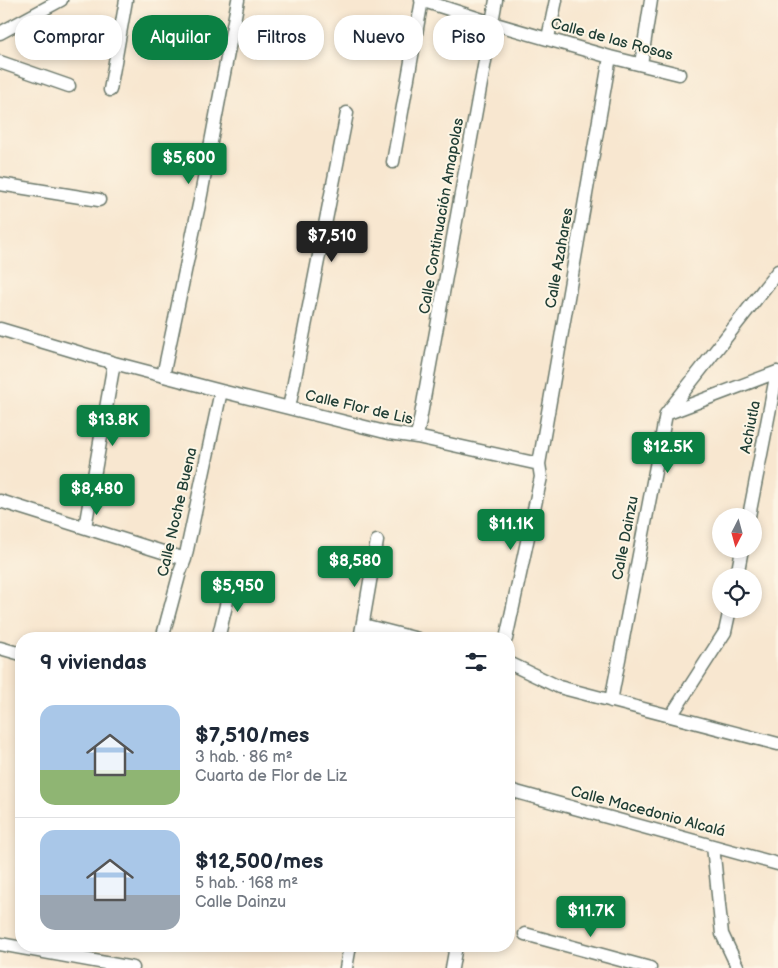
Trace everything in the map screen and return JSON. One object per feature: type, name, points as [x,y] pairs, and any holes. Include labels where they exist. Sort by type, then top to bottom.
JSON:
[{"type":"street","points":[[0,33],[61,0]]},
{"type":"street","points":[[110,90],[126,0]]},
{"type":"street","points":[[164,376],[238,0]]},
{"type":"street","points":[[393,162],[422,0]]},
{"type":"street","name":"Calle de las Rosas","points":[[422,0],[468,15]]},
{"type":"street","name":"Calle Continuación Amapolas","points":[[493,15],[496,0]]},
{"type":"street","points":[[548,38],[556,0]]},
{"type":"street","points":[[641,64],[652,0]]},
{"type":"street","name":"Calle de las Rosas","points":[[504,26],[610,57],[680,74]]},
{"type":"street","name":"Calle Azahares","points":[[539,464],[610,57]]},
{"type":"street","name":"Calle Continuación Amapolas","points":[[417,437],[485,60]]},
{"type":"street","points":[[0,62],[69,86]]},
{"type":"street","points":[[289,408],[347,113]]},
{"type":"street","points":[[0,184],[99,200]]},
{"type":"street","name":"Calle Dainzu","points":[[611,700],[666,414],[778,271]]},
{"type":"street","name":"Calle Flor de Lis","points":[[0,329],[221,391],[389,433],[417,437],[539,464]]},
{"type":"street","points":[[85,527],[114,362]]},
{"type":"street","name":"Achiutla","points":[[666,414],[777,372],[750,508]]},
{"type":"street","name":"Calle Noche Buena","points":[[164,632],[185,559],[221,391]]},
{"type":"street","points":[[508,632],[541,477],[539,464]]},
{"type":"street","points":[[0,501],[185,559]]},
{"type":"street","points":[[362,632],[377,541]]},
{"type":"street","points":[[220,632],[232,580]]},
{"type":"street","points":[[671,716],[725,632],[728,618]]},
{"type":"street","points":[[363,625],[390,632]]},
{"type":"street","points":[[0,648],[15,652]]},
{"type":"street","points":[[515,666],[559,687],[778,744]]},
{"type":"street","name":"Calle Macedonio Alcalá","points":[[515,792],[778,864]]},
{"type":"street","points":[[713,846],[722,934],[738,968]]},
{"type":"street","points":[[525,934],[650,968]]},
{"type":"street","points":[[0,944],[15,947]]},
{"type":"street","points":[[44,952],[133,968]]},
{"type":"street","points":[[346,968],[349,952]]},
{"type":"street","points":[[452,968],[455,952]]}]
